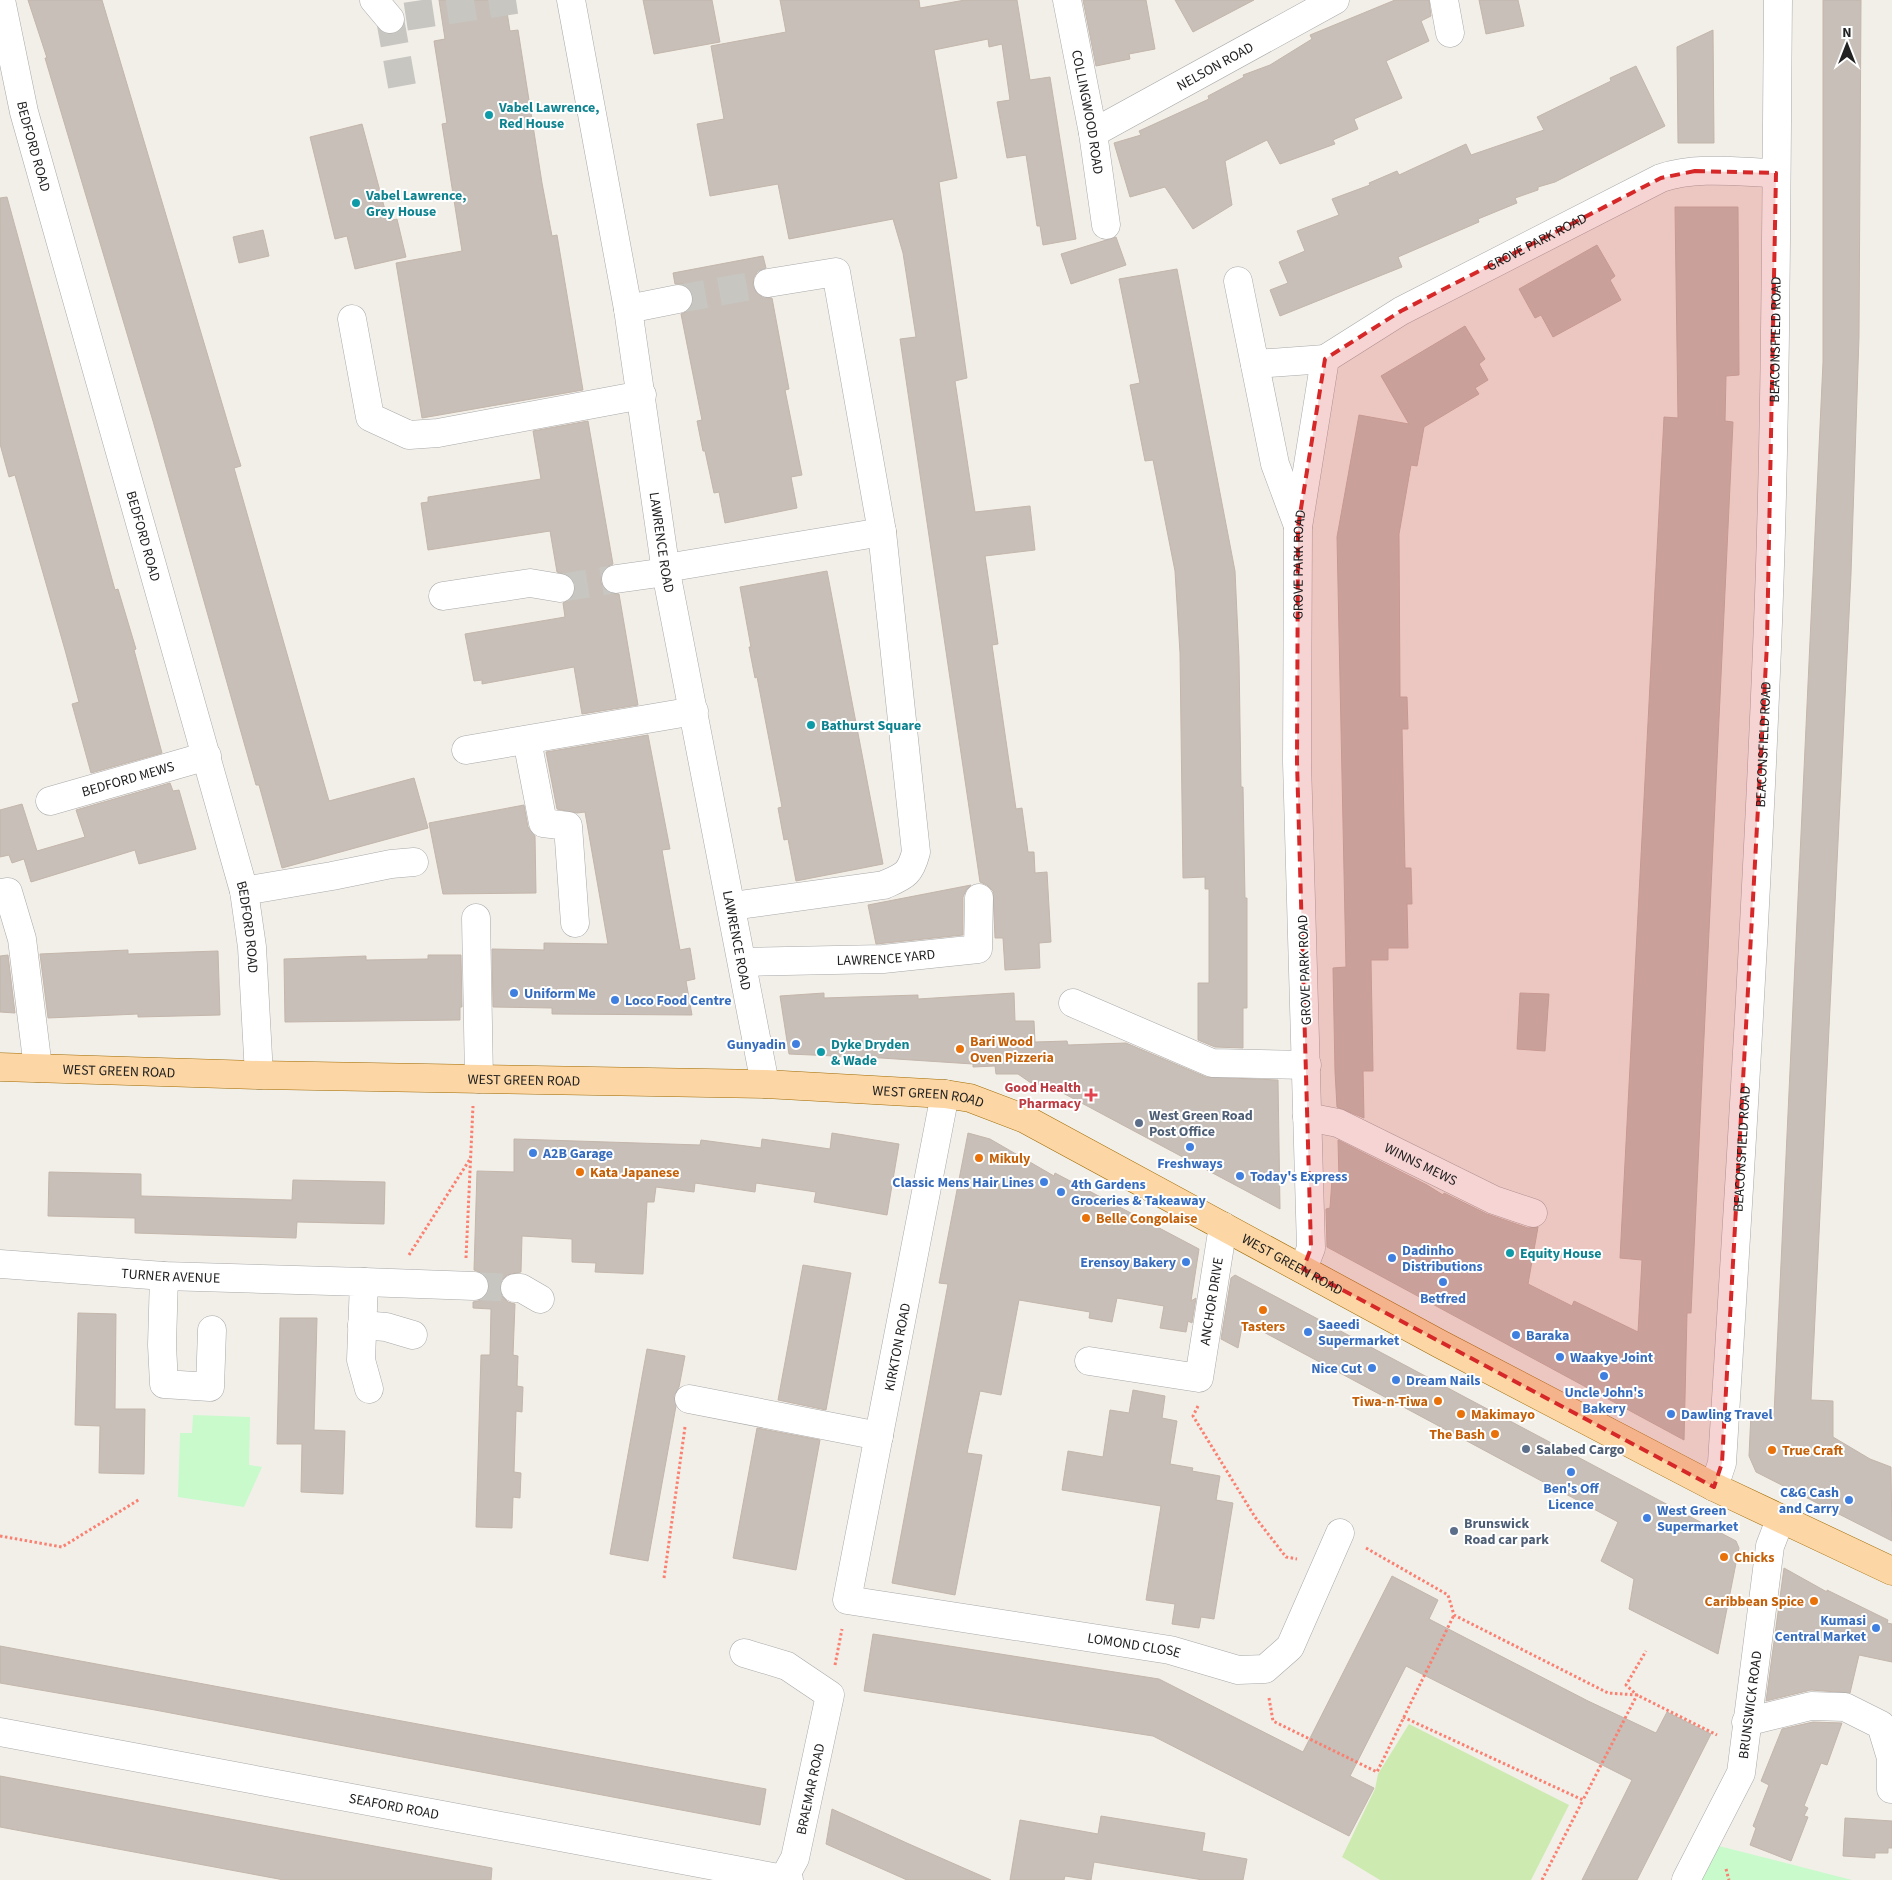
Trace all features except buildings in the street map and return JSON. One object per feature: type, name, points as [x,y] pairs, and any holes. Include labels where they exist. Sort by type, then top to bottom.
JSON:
[{"type":"main road","name":"WEST GREEN ROAD","points":[[0,1067],[259,1076],[482,1078],[765,1084],[945,1094],[970,1098],[1025,1118],[1303,1269],[1714,1487],[1780,1520],[1892,1571]]},
{"type":"street","name":"BEDFORD ROAD","points":[[0,0],[24,112],[244,891],[252,947],[259,1076]]},
{"type":"street","name":"LAWRENCE ROAD","points":[[571,0],[628,309],[666,570],[765,1084]]},
{"type":"street","name":"COLLINGWOOD ROAD","points":[[1067,0],[1093,133],[1106,225]]},
{"type":"street","name":"NELSON ROAD","points":[[1093,133],[1336,0]]},
{"type":"street","points":[[1444,0],[1450,33]]},
{"type":"street","name":"BEACONSFIELD ROAD","points":[[1714,1487],[1722,1463],[1746,1075],[1768,644],[1778,0]]},
{"type":"street","name":"GROVE PARK ROAD","points":[[1303,1269],[1311,1248],[1297,762],[1298,527],[1325,360],[1401,311],[1661,178],[1677,173],[1695,171],[1776,173]]},
{"type":"street","points":[[732,906],[884,885],[906,876],[913,864],[916,852],[882,532],[836,272],[768,282]]},
{"type":"street","points":[[1238,281],[1275,464],[1298,527]]},
{"type":"street","points":[[628,309],[678,299]]},
{"type":"street","points":[[352,320],[370,417],[408,436],[438,433],[642,395]]},
{"type":"street","points":[[1255,364],[1325,360]]},
{"type":"street","points":[[616,579],[882,532]]},
{"type":"street","points":[[443,596],[530,583],[560,588]]},
{"type":"street","points":[[466,750],[694,711]]},
{"type":"street","points":[[528,740],[543,823],[568,826],[575,923]]},
{"type":"street","name":"BEDFORD MEWS","points":[[50,800],[207,756]]},
{"type":"street","points":[[244,891],[391,864],[414,862]]},
{"type":"street","points":[[0,892],[8,892],[22,939],[38,1068]]},
{"type":"street","name":"LAWRENCE YARD","points":[[742,962],[883,958],[978,949],[979,898]]},
{"type":"street","points":[[476,918],[482,1078]]},
{"type":"street","points":[[1074,1003],[1212,1063],[1307,1065]]},
{"type":"street","name":"KIRKTON ROAD","points":[[847,1600],[896,1358],[945,1094]]},
{"type":"street","name":"WINNS MEWS","points":[[1307,1116],[1338,1123],[1494,1200],[1533,1213]]},
{"type":"street","name":"ANCHOR DRIVE","points":[[1200,1389],[1223,1226]]},
{"type":"street","name":"TURNER AVENUE","points":[[0,1264],[164,1276],[469,1286]]},
{"type":"street","points":[[164,1276],[162,1345],[164,1384],[210,1387],[212,1330]]},
{"type":"street","points":[[353,1281],[362,1325],[361,1360],[369,1389]]},
{"type":"street","points":[[516,1288],[521,1288],[540,1299]]},
{"type":"street","points":[[362,1325],[386,1327],[413,1335]]},
{"type":"street","points":[[1089,1361],[1200,1389]]},
{"type":"street","points":[[689,1399],[879,1436]]},
{"type":"street","name":"BRUNSWICK ROAD","points":[[1686,1880],[1741,1773],[1746,1722],[1770,1546],[1780,1520]]},
{"type":"street","points":[[1265,1669],[1290,1647],[1340,1533]]},
{"type":"street","name":"LOMOND CLOSE","points":[[847,1600],[1170,1650],[1238,1670],[1265,1669]]},
{"type":"street","points":[[744,1653],[787,1666],[830,1695]]},
{"type":"street","name":"BRAEMAR ROAD","points":[[785,1879],[795,1858],[830,1695]]},
{"type":"street","points":[[1746,1722],[1811,1706],[1845,1708],[1881,1725],[1892,1758],[1892,1789]]},
{"type":"street","name":"SEAFORD ROAD","points":[[0,1732],[785,1879]]},
{"type":"path","points":[[469,1286],[474,1097],[484,1097],[482,1078]]},
{"type":"path","points":[[402,1283],[403,1265],[471,1158]]},
{"type":"path","points":[[1200,1389],[1193,1416],[1255,1516],[1286,1557],[1326,1564]]},
{"type":"path","points":[[664,1578],[689,1399]]},
{"type":"path","points":[[0,1536],[62,1547],[140,1499]]},
{"type":"path","points":[[1265,1669],[1273,1721],[1377,1772],[1454,1615],[1448,1595],[1340,1533]]},
{"type":"path","points":[[830,1695],[847,1600]]},
{"type":"path","points":[[1454,1615],[1608,1693],[1637,1695]]},
{"type":"path","points":[[1646,1651],[1626,1685],[1637,1695],[1744,1749]]},
{"type":"path","points":[[1542,1880],[1637,1695]]},
{"type":"path","points":[[1404,1717],[1583,1800]]},
{"type":"highlighted area","points":[[1695,171],[1776,173],[1767,644],[1722,1463],[1714,1487],[1303,1269],[1311,1248],[1297,762],[1298,527],[1325,359],[1401,311],[1661,178]]},
{"type":"green space","points":[[193,1415],[250,1417],[249,1465],[262,1467],[244,1507],[178,1497],[180,1433],[192,1433]]},
{"type":"green space","points":[[1409,1724],[1569,1805],[1531,1880],[1380,1880],[1342,1857],[1375,1789],[1378,1774]]},
{"type":"green space","points":[[1719,1846],[1852,1880],[1702,1880]]},
{"type":"tunnel","points":[[402,86],[390,19],[516,0]]},
{"type":"tunnel","points":[[678,299],[768,283]]},
{"type":"tunnel","points":[[560,588],[616,579]]},
{"type":"tunnel","points":[[474,1286],[515,1288]]},
{"type":"place","name":"Vabel Lawrence, Red House","points":[[489,115]]},
{"type":"place","name":"Vabel Lawrence, Grey House","points":[[356,203]]},
{"type":"place","name":"Bathurst Square","points":[[811,725]]},
{"type":"place","name":"Uniform Me","points":[[514,993]]},
{"type":"place","name":"Loco Food Centre","points":[[615,1000]]},
{"type":"place","name":"Gunyadin","points":[[796,1044]]},
{"type":"place","name":"Bari Wood Oven Pizzeria","points":[[960,1049]]},
{"type":"place","name":"Dyke Dryden & Wade","points":[[821,1052]]},
{"type":"place","name":"Good Health Pharmacy","points":[[1091,1095]]},
{"type":"place","name":"West Green Road Post Office","points":[[1139,1123]]},
{"type":"place","name":"Freshways","points":[[1190,1147]]},
{"type":"place","name":"A2B Garage","points":[[533,1153]]},
{"type":"place","name":"Mikuly","points":[[979,1158]]},
{"type":"place","name":"Kata Japanese","points":[[580,1172]]},
{"type":"place","name":"Today's Express","points":[[1240,1176]]},
{"type":"place","name":"Classic Mens Hair Lines","points":[[1044,1182]]},
{"type":"place","name":"4th Gardens Groceries & Takeaway","points":[[1061,1192]]},
{"type":"place","name":"Belle Congolaise","points":[[1086,1218]]},
{"type":"place","name":"Equity House","points":[[1510,1253]]},
{"type":"place","name":"Dadinho Distributions","points":[[1392,1258]]},
{"type":"place","name":"Erensoy Bakery","points":[[1186,1262]]},
{"type":"place","name":"Betfred","points":[[1443,1282]]},
{"type":"place","name":"Tasters","points":[[1263,1310]]},
{"type":"place","name":"Saeedi Supermarket","points":[[1308,1332]]},
{"type":"place","name":"Baraka","points":[[1516,1335]]},
{"type":"place","name":"Waakye Joint","points":[[1560,1357]]},
{"type":"place","name":"Nice Cut","points":[[1372,1368]]},
{"type":"place","name":"Uncle John's Bakery","points":[[1604,1376]]},
{"type":"place","name":"Dream Nails","points":[[1396,1380]]},
{"type":"place","name":"Tiwa-n-Tiwa","points":[[1438,1401]]},
{"type":"place","name":"Makimayo","points":[[1461,1414]]},
{"type":"place","name":"Dawling Travel","points":[[1671,1414]]},
{"type":"place","name":"The Bash","points":[[1495,1434]]},
{"type":"place","name":"Salabed Cargo","points":[[1526,1449]]},
{"type":"place","name":"True Craft","points":[[1772,1450]]},
{"type":"place","name":"Ben's Off Licence","points":[[1571,1472]]},
{"type":"place","name":"C&G Cash and Carry","points":[[1849,1500]]},
{"type":"place","name":"West Green Supermarket","points":[[1647,1518]]},
{"type":"place","name":"Brunswick Road car park","points":[[1454,1531]]},
{"type":"place","name":"Chicks","points":[[1724,1557]]},
{"type":"place","name":"Caribbean Spice","points":[[1814,1601]]},
{"type":"place","name":"Kumasi Central Market","points":[[1876,1628]]}]
